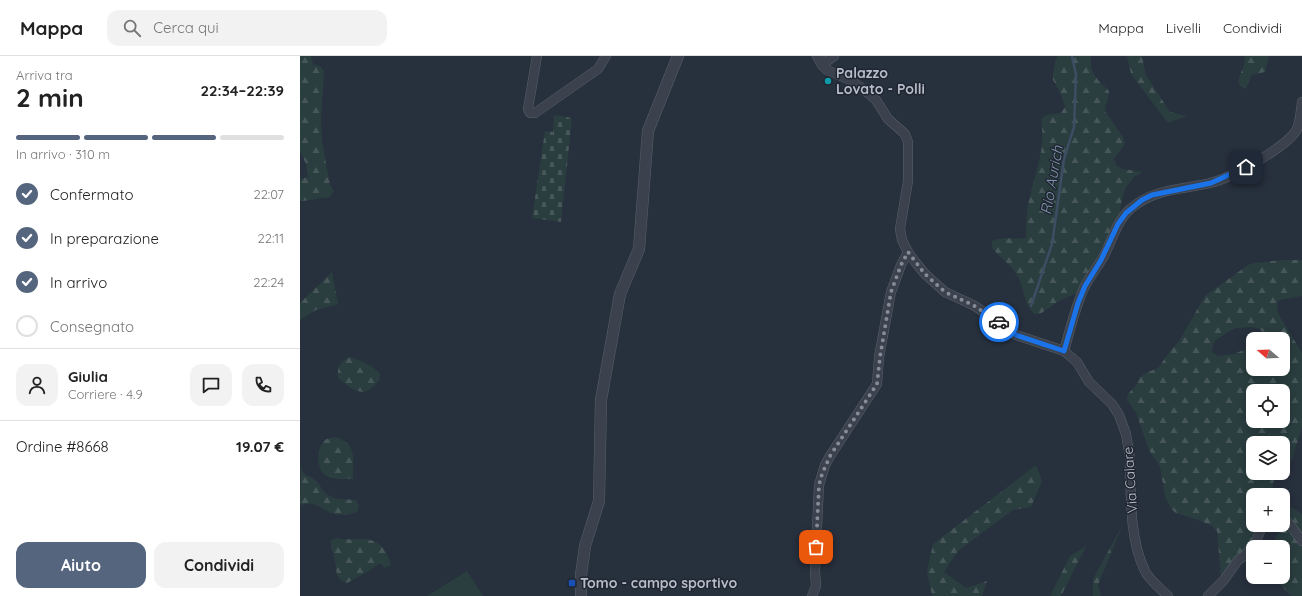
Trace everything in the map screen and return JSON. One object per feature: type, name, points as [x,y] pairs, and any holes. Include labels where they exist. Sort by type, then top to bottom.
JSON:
[{"type":"street","points":[[537,56],[528,109],[530,113],[535,113],[598,69],[606,56]]},
{"type":"street","points":[[581,596],[581,575],[585,546],[598,501],[601,400],[620,294],[639,249],[648,131],[678,56]]},
{"type":"street","points":[[817,56],[827,70],[850,80],[876,100],[888,119],[905,134],[908,142],[908,181],[900,229],[902,240],[908,252],[925,274],[945,292],[973,305],[1016,335],[1064,351],[1078,303],[1085,286],[1101,260],[1118,224],[1131,208],[1152,195],[1211,183],[1255,163],[1290,137],[1297,129],[1302,118]]},
{"type":"street","points":[[822,65],[834,56]]},
{"type":"street","points":[[1297,129],[1302,102]]},
{"type":"street","points":[[812,596],[816,586],[815,571],[818,501],[819,485],[822,474],[830,456],[877,384],[891,292],[901,265],[908,252]]},
{"type":"street","name":"Via Calare","points":[[1064,351],[1077,362],[1090,382],[1112,404],[1119,415],[1129,446],[1133,529],[1141,562],[1145,572],[1152,582],[1168,596]]},
{"type":"street","points":[[1290,525],[1302,541]]},
{"type":"street","points":[[1208,596],[1224,580],[1238,560],[1244,556],[1256,543],[1260,532]]},
{"type":"green space","points":[[300,56],[311,56],[313,64],[320,66],[324,71],[321,119],[322,141],[330,185],[334,191],[330,197],[303,201],[300,201],[300,179],[308,177],[306,164],[300,151]]},
{"type":"green space","points":[[1057,56],[1091,56],[1091,67],[1095,76],[1109,91],[1105,111],[1123,137],[1125,143],[1114,159],[1117,166],[1123,169],[1143,172],[1134,177],[1126,187],[1119,217],[1077,293],[1059,301],[1040,314],[1034,314],[1030,310],[1026,301],[1018,277],[1013,269],[992,248],[992,241],[1000,239],[1026,238],[1026,219],[1029,201],[1038,167],[1042,144],[1041,119],[1046,115],[1061,113],[1065,107],[1061,94],[1053,80]]},
{"type":"green space","points":[[1127,56],[1142,56],[1146,75],[1170,112],[1187,116],[1168,123],[1131,74]]},
{"type":"green space","points":[[1245,56],[1269,56],[1265,72],[1251,75],[1246,89],[1240,86],[1238,80],[1244,65]]},
{"type":"green space","points":[[554,115],[572,118],[561,222],[532,218],[545,131],[553,132]]},
{"type":"green space","points":[[1283,260],[1302,260],[1302,296],[1278,301],[1277,308],[1279,315],[1289,332],[1263,332],[1252,327],[1236,328],[1216,340],[1213,345],[1212,352],[1218,356],[1234,354],[1246,349],[1246,376],[1290,376],[1290,333],[1302,353],[1302,427],[1290,463],[1290,436],[1246,436],[1246,480],[1274,480],[1272,488],[1246,488],[1246,532],[1258,532],[1256,540],[1246,540],[1246,553],[1221,577],[1217,531],[1212,526],[1176,513],[1171,509],[1165,496],[1160,467],[1149,450],[1136,413],[1127,400],[1128,394],[1137,384],[1140,377],[1158,368],[1179,341],[1205,296],[1248,265]]},
{"type":"green space","points":[[332,272],[338,304],[316,310],[300,320],[300,303]]},
{"type":"green space","points":[[351,357],[370,366],[380,374],[379,381],[372,388],[360,392],[338,378],[340,364],[344,360]]},
{"type":"green space","points":[[335,437],[348,443],[351,448],[353,453],[353,479],[328,477],[320,468],[318,459],[321,445],[328,438]]},
{"type":"green space","points":[[301,465],[304,474],[315,480],[331,497],[356,500],[359,506],[357,512],[346,515],[338,515],[331,513],[317,505],[300,505]]},
{"type":"green space","points":[[1036,465],[1042,481],[1031,507],[1013,510],[958,551],[944,572],[966,588],[987,581],[982,596],[932,596],[927,571],[933,544]]},
{"type":"green space","points":[[1291,507],[1302,514],[1302,596],[1291,596],[1280,584],[1290,584],[1290,540],[1274,540],[1278,532],[1290,532]]},
{"type":"green space","points":[[1123,524],[1098,585],[1101,596],[1093,596],[1093,579]]},
{"type":"green space","points":[[337,538],[364,539],[380,544],[389,558],[391,565],[385,568],[380,563],[347,583],[341,581],[337,575],[331,547],[331,540]]},
{"type":"green space","points":[[1086,546],[1061,596],[1050,596],[1070,556]]},
{"type":"green space","points":[[467,571],[483,596],[427,596]]},
{"type":"waterway","name":"Rio Aurich","points":[[1031,306],[1052,244],[1064,159],[1074,127],[1076,75],[1072,56]]},
{"type":"way so far","points":[[816,547],[819,485],[822,474],[825,465],[844,433],[877,384],[891,292],[901,265],[908,252],[925,274],[945,292],[973,305],[999,322]]},
{"type":"place","name":"Palazzo Lovato - Polli","points":[[828,81]]},
{"type":"place","name":"Tomo - campo sportivo","points":[[572,583]]},
{"type":"route","points":[[999,322],[1016,335],[1057,350],[1064,351],[1078,303],[1085,286],[1101,260],[1118,224],[1126,213],[1142,200],[1152,195],[1211,183],[1246,167]]}]
